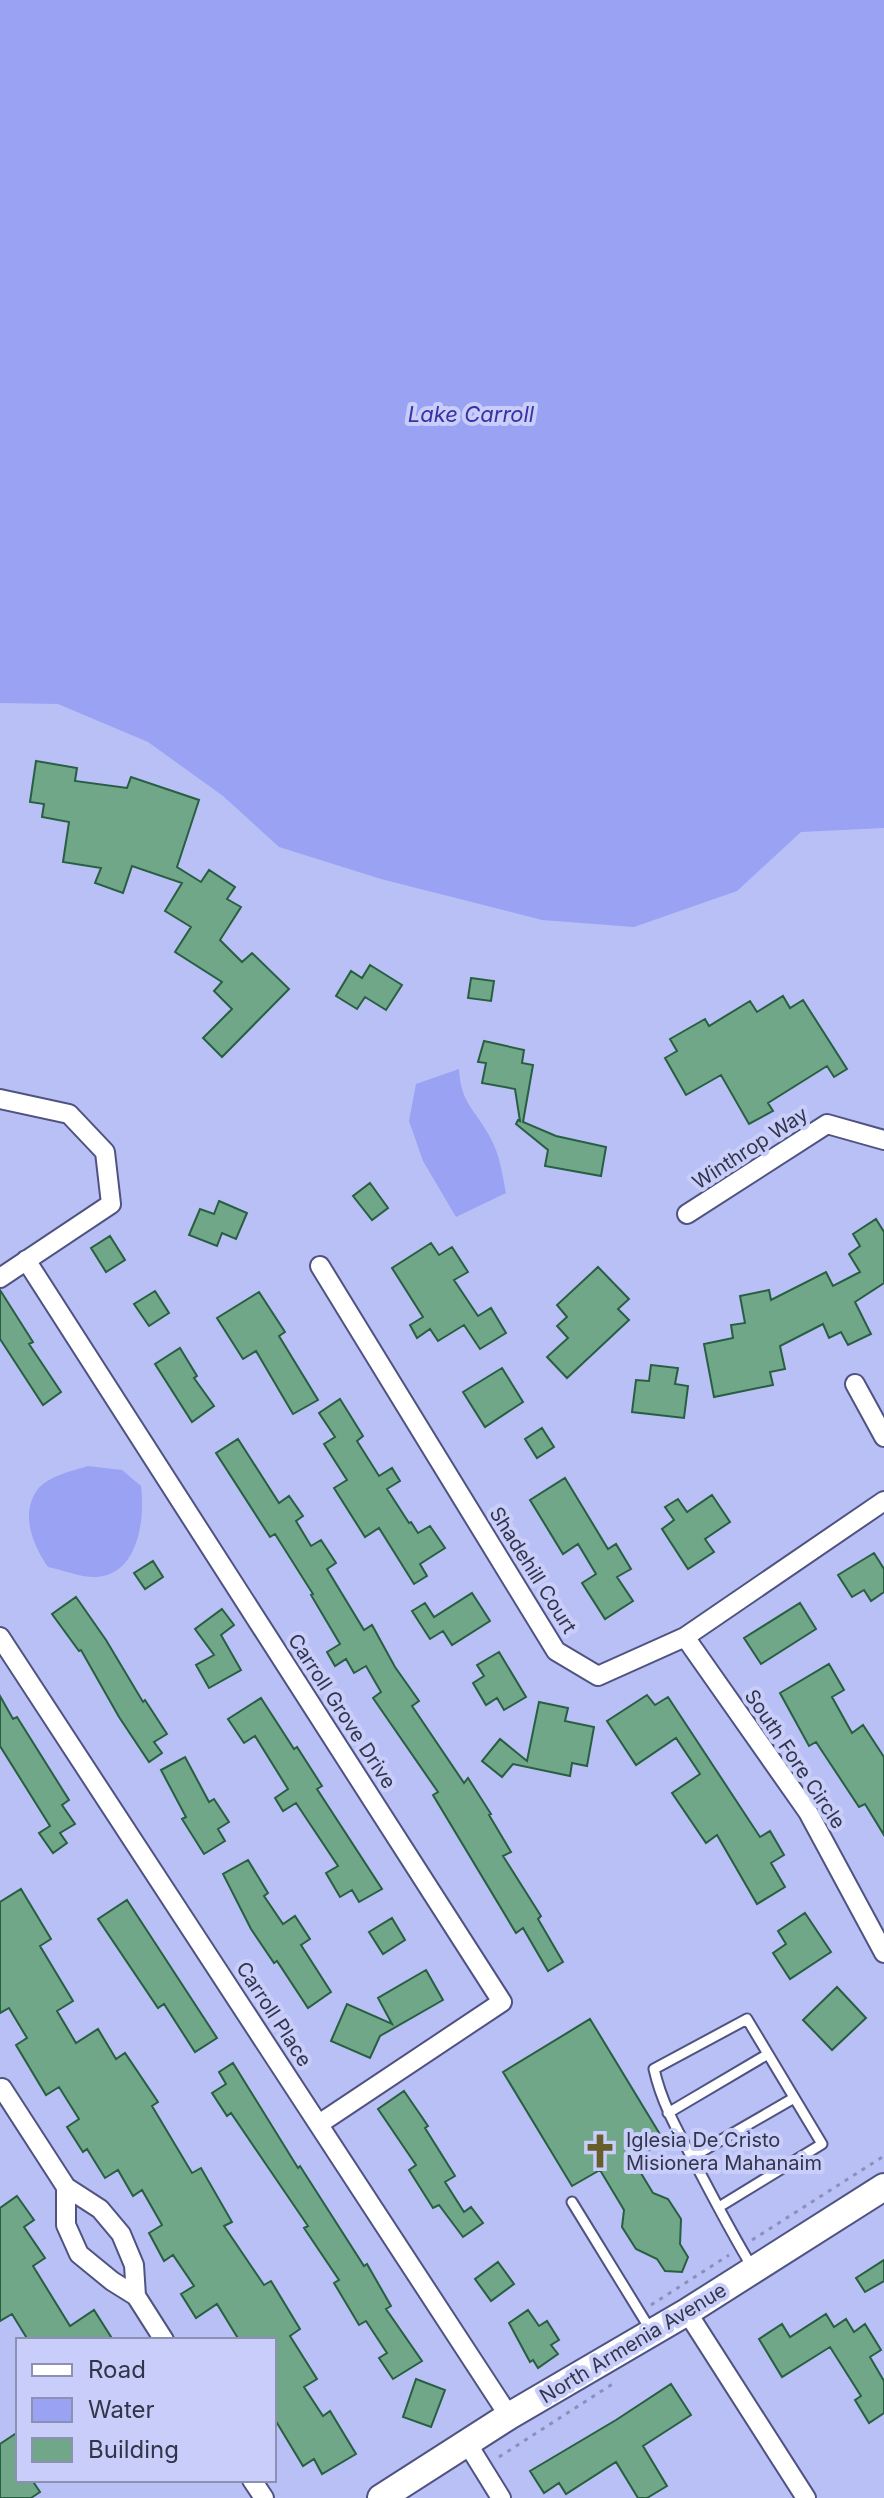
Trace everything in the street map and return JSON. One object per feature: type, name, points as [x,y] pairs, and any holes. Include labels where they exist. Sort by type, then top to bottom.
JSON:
[{"type":"main road","name":"North Armenia Avenue","points":[[381,2498],[509,2416],[645,2322],[687,2312],[747,2259],[884,2187]]},
{"type":"street","points":[[0,1099],[69,1114],[105,1152],[111,1204],[0,1278]]},
{"type":"street","name":"Winthrop Way","points":[[687,1214],[827,1124],[884,1140]]},
{"type":"street","name":"Carroll Grove Drive","points":[[26,1260],[502,2002],[319,2124]]},
{"type":"street","name":"Shadehill Court","points":[[320,1266],[556,1651],[598,1676],[685,1637],[884,1501]]},
{"type":"street","points":[[855,1384],[884,1437]]},
{"type":"street","name":"Carroll Place","points":[[0,1637],[509,2416]]},
{"type":"street","name":"South Fore Circle","points":[[685,1637],[808,1812],[884,1953]]},
{"type":"street","points":[[1,2086],[66,2187],[100,2209],[121,2234],[134,2265],[136,2296]]},
{"type":"street","points":[[66,2187],[66,2225],[79,2254],[136,2296],[163,2338]]},
{"type":"street","points":[[687,2312],[806,2498]]},
{"type":"street","points":[[467,2443],[501,2498]]},
{"type":"lane","points":[[719,2207],[822,2144],[747,2019],[654,2069],[668,2113],[747,2259]]},
{"type":"lane","points":[[668,2113],[768,2054]]},
{"type":"lane","points":[[692,2157],[794,2098]]},
{"type":"lane","points":[[572,2202],[645,2322]]},
{"type":"path","points":[[645,2322],[747,2259],[884,2156]]},
{"type":"path","points":[[482,2468],[622,2378]]},
{"type":"water","name":"Lake Carroll","points":[[0,0],[884,0],[884,828],[801,832],[737,891],[634,927],[542,920],[381,879],[279,847],[223,796],[148,742],[58,704],[0,703]]},
{"type":"water","points":[[459,1069],[466,1099],[496,1151],[506,1193],[456,1217],[423,1161],[409,1121],[416,1084]]},
{"type":"water","points":[[88,1466],[122,1470],[141,1486],[140,1528],[130,1555],[111,1574],[97,1577],[48,1567],[33,1540],[29,1520],[32,1500],[42,1485]]},
{"type":"building","points":[[36,761],[77,768],[75,781],[127,788],[131,777],[199,800],[177,867],[201,882],[209,870],[235,887],[227,899],[241,907],[220,940],[242,962],[252,953],[289,989],[222,1057],[203,1038],[232,1009],[214,991],[222,982],[175,952],[191,927],[165,911],[182,883],[132,866],[123,893],[95,883],[101,868],[63,862],[69,822],[42,817],[44,804],[30,802]]},
{"type":"building","points":[[370,965],[402,985],[386,1010],[365,997],[357,1009],[336,996],[351,971],[362,978]]},
{"type":"building","points":[[471,978],[494,981],[491,1001],[468,998]]},
{"type":"building","points":[[783,996],[790,1008],[803,1000],[847,1069],[834,1077],[827,1066],[768,1103],[773,1111],[749,1124],[721,1075],[686,1095],[665,1058],[677,1051],[670,1039],[705,1019],[709,1026],[750,1001],[757,1012]]},
{"type":"building","points":[[484,1041],[524,1050],[522,1063],[533,1065],[523,1122],[556,1136],[606,1147],[601,1176],[545,1166],[548,1150],[516,1124],[520,1121],[515,1089],[482,1083],[486,1063],[478,1062]]},
{"type":"building","points":[[370,1183],[388,1208],[372,1220],[353,1196]]},
{"type":"building","points":[[219,1201],[247,1213],[236,1239],[222,1233],[217,1246],[189,1235],[200,1209],[214,1214]]},
{"type":"building","points":[[876,1219],[884,1232],[884,1283],[855,1302],[871,1334],[848,1345],[841,1332],[829,1338],[823,1324],[780,1346],[785,1369],[770,1372],[773,1385],[714,1397],[704,1344],[733,1338],[731,1325],[745,1323],[740,1296],[769,1290],[771,1300],[826,1272],[833,1286],[860,1272],[849,1254],[860,1246],[853,1234]]},
{"type":"building","points":[[110,1236],[125,1260],[106,1272],[91,1248]]},
{"type":"building","points":[[431,1243],[439,1255],[452,1247],[468,1272],[454,1280],[478,1316],[491,1308],[506,1333],[480,1349],[464,1325],[438,1341],[430,1329],[417,1338],[410,1325],[423,1317],[392,1268]]},
{"type":"building","points":[[598,1267],[629,1299],[618,1309],[629,1320],[567,1378],[547,1357],[568,1338],[557,1326],[567,1317],[557,1305]]},
{"type":"building","points":[[0,1290],[33,1342],[29,1344],[61,1392],[43,1405],[0,1339]]},
{"type":"building","points":[[155,1291],[169,1313],[149,1326],[134,1304]]},
{"type":"building","points":[[259,1292],[285,1332],[279,1336],[318,1400],[293,1414],[256,1351],[243,1359],[217,1318]]},
{"type":"building","points":[[180,1348],[197,1376],[194,1378],[214,1406],[192,1422],[155,1364]]},
{"type":"building","points":[[651,1365],[678,1368],[675,1384],[688,1386],[684,1418],[632,1412],[636,1380],[649,1381]]},
{"type":"building","points":[[502,1368],[523,1402],[485,1427],[463,1392]]},
{"type":"building","points":[[340,1399],[363,1436],[357,1441],[379,1476],[392,1468],[400,1481],[387,1489],[409,1523],[418,1533],[430,1526],[445,1548],[420,1564],[427,1576],[414,1584],[379,1528],[365,1537],[334,1488],[347,1480],[324,1444],[335,1437],[319,1413]]},
{"type":"building","points":[[542,1428],[554,1447],[537,1458],[525,1439]]},
{"type":"building","points":[[238,1439],[279,1503],[289,1496],[303,1516],[296,1521],[311,1546],[321,1540],[336,1563],[327,1569],[364,1630],[372,1625],[395,1667],[419,1701],[412,1706],[464,1783],[468,1778],[491,1814],[511,1852],[503,1856],[541,1916],[538,1919],[563,1962],[548,1971],[523,1928],[516,1933],[433,1795],[438,1792],[373,1698],[381,1692],[366,1666],[354,1673],[346,1659],[335,1666],[327,1652],[340,1644],[313,1594],[275,1534],[270,1537],[216,1453]]},
{"type":"building","points":[[565,1478],[608,1549],[616,1544],[631,1569],[617,1577],[633,1601],[605,1619],[582,1583],[596,1574],[578,1544],[563,1554],[530,1500]]},
{"type":"building","points":[[712,1495],[730,1522],[705,1539],[714,1552],[688,1569],[662,1529],[674,1520],[665,1507],[678,1499],[687,1512]]},
{"type":"building","points":[[874,1553],[884,1569],[884,1592],[871,1601],[864,1590],[852,1597],[838,1575]]},
{"type":"building","points":[[153,1561],[163,1577],[145,1589],[134,1573]]},
{"type":"building","points":[[472,1593],[490,1621],[452,1645],[443,1631],[430,1639],[412,1611],[425,1603],[434,1617]]},
{"type":"building","points":[[76,1597],[167,1734],[154,1742],[162,1753],[149,1762],[81,1650],[52,1614]]},
{"type":"building","points":[[800,1603],[816,1629],[761,1664],[744,1638]]},
{"type":"building","points":[[222,1609],[234,1625],[221,1635],[241,1670],[209,1688],[196,1665],[214,1655],[195,1629]]},
{"type":"building","points":[[499,1652],[526,1697],[504,1710],[497,1698],[486,1705],[473,1683],[484,1676],[477,1665]]},
{"type":"building","points":[[829,1664],[844,1690],[832,1697],[852,1733],[863,1725],[884,1757],[884,1835],[865,1804],[859,1807],[816,1742],[809,1746],[780,1693]]},
{"type":"building","points":[[647,1695],[655,1705],[668,1697],[760,1837],[770,1831],[784,1855],[771,1863],[785,1887],[757,1904],[717,1835],[706,1843],[672,1793],[700,1774],[676,1738],[636,1765],[607,1721]]},
{"type":"building","points":[[0,1696],[13,1719],[17,1717],[69,1800],[62,1805],[75,1824],[60,1833],[67,1843],[53,1853],[39,1833],[50,1826],[0,1746]]},
{"type":"building","points":[[261,1698],[322,1786],[317,1789],[382,1889],[359,1902],[352,1890],[340,1897],[326,1873],[338,1866],[296,1803],[283,1811],[275,1798],[288,1789],[255,1736],[244,1743],[228,1719]]},
{"type":"building","points":[[539,1702],[568,1708],[565,1721],[594,1727],[587,1766],[572,1763],[570,1776],[513,1764],[502,1777],[482,1761],[500,1739],[527,1761]]},
{"type":"building","points":[[185,1757],[209,1802],[214,1799],[229,1822],[218,1829],[225,1841],[204,1854],[182,1819],[186,1817],[161,1770]]},
{"type":"building","points":[[248,1860],[268,1893],[264,1896],[283,1924],[295,1916],[310,1939],[301,1945],[331,1992],[308,2008],[251,1929],[223,1874]]},
{"type":"building","points":[[21,1889],[51,1939],[40,1946],[73,2001],[57,2011],[76,2043],[98,2029],[116,2059],[125,2053],[158,2102],[152,2106],[192,2173],[201,2168],[232,2222],[224,2226],[264,2285],[271,2281],[300,2329],[290,2336],[317,2379],[304,2387],[323,2416],[330,2411],[356,2454],[322,2474],[314,2459],[303,2466],[276,2421],[276,2338],[238,2338],[217,2304],[196,2318],[181,2294],[194,2286],[173,2255],[164,2261],[149,2233],[162,2225],[142,2190],[133,2196],[118,2170],[105,2178],[87,2149],[83,2152],[67,2127],[79,2119],[59,2087],[46,2095],[16,2045],[27,2038],[9,2008],[0,2013],[0,1902]]},
{"type":"building","points":[[127,1900],[217,2038],[195,2052],[164,2004],[158,2008],[98,1919]]},
{"type":"building","points":[[805,1913],[831,1952],[790,1979],[773,1953],[786,1944],[778,1931]]},
{"type":"building","points":[[392,1918],[405,1940],[383,1954],[369,1932]]},
{"type":"building","points":[[426,1970],[443,2000],[380,2036],[370,2058],[331,2041],[347,2004],[392,2024],[378,1998]]},
{"type":"building","points":[[837,1987],[866,2018],[832,2050],[803,2020]]},
{"type":"building","name":"Iglesia De Cristo Misionera Mahanaim","points":[[590,2019],[664,2141],[633,2160],[653,2193],[668,2199],[681,2219],[680,2244],[688,2257],[682,2272],[665,2271],[657,2259],[636,2249],[622,2227],[624,2210],[600,2170],[572,2186],[503,2072]]},
{"type":"building","points":[[233,2063],[298,2168],[300,2166],[364,2266],[367,2264],[391,2306],[386,2309],[422,2361],[393,2379],[379,2358],[387,2353],[366,2321],[359,2325],[334,2283],[339,2280],[304,2228],[308,2226],[231,2113],[227,2116],[212,2093],[226,2084],[219,2072]]},
{"type":"building","points":[[404,2091],[428,2126],[425,2128],[455,2176],[445,2182],[464,2212],[471,2207],[483,2223],[463,2237],[439,2205],[433,2208],[409,2170],[416,2165],[378,2109]]},
{"type":"building","points":[[17,2196],[34,2220],[24,2227],[45,2258],[33,2266],[70,2326],[94,2310],[112,2338],[27,2338],[12,2314],[0,2321],[0,2208]]},
{"type":"building","points":[[884,2260],[884,2281],[865,2292],[856,2278]]},
{"type":"building","points":[[498,2262],[514,2284],[491,2301],[475,2279]]},
{"type":"building","points":[[528,2310],[539,2326],[547,2321],[559,2340],[551,2345],[558,2354],[538,2368],[533,2360],[530,2362],[509,2323]]},
{"type":"building","points":[[826,2314],[834,2327],[846,2319],[854,2332],[865,2324],[881,2350],[870,2357],[884,2381],[884,2413],[869,2423],[855,2400],[861,2396],[830,2347],[782,2377],[759,2339],[782,2324],[790,2337]]},
{"type":"building","points":[[416,2379],[445,2390],[431,2427],[403,2417]]},
{"type":"building","points":[[671,2384],[691,2415],[643,2446],[667,2486],[647,2498],[638,2498],[616,2462],[566,2494],[559,2483],[544,2493],[530,2471]]},
{"type":"building","points":[[16,2433],[16,2482],[33,2482],[40,2492],[31,2498],[0,2498],[0,2444]]},
{"type":"place","name":"Iglesia De Cristo Misionera Mahanaim","points":[[600,2151]]}]
